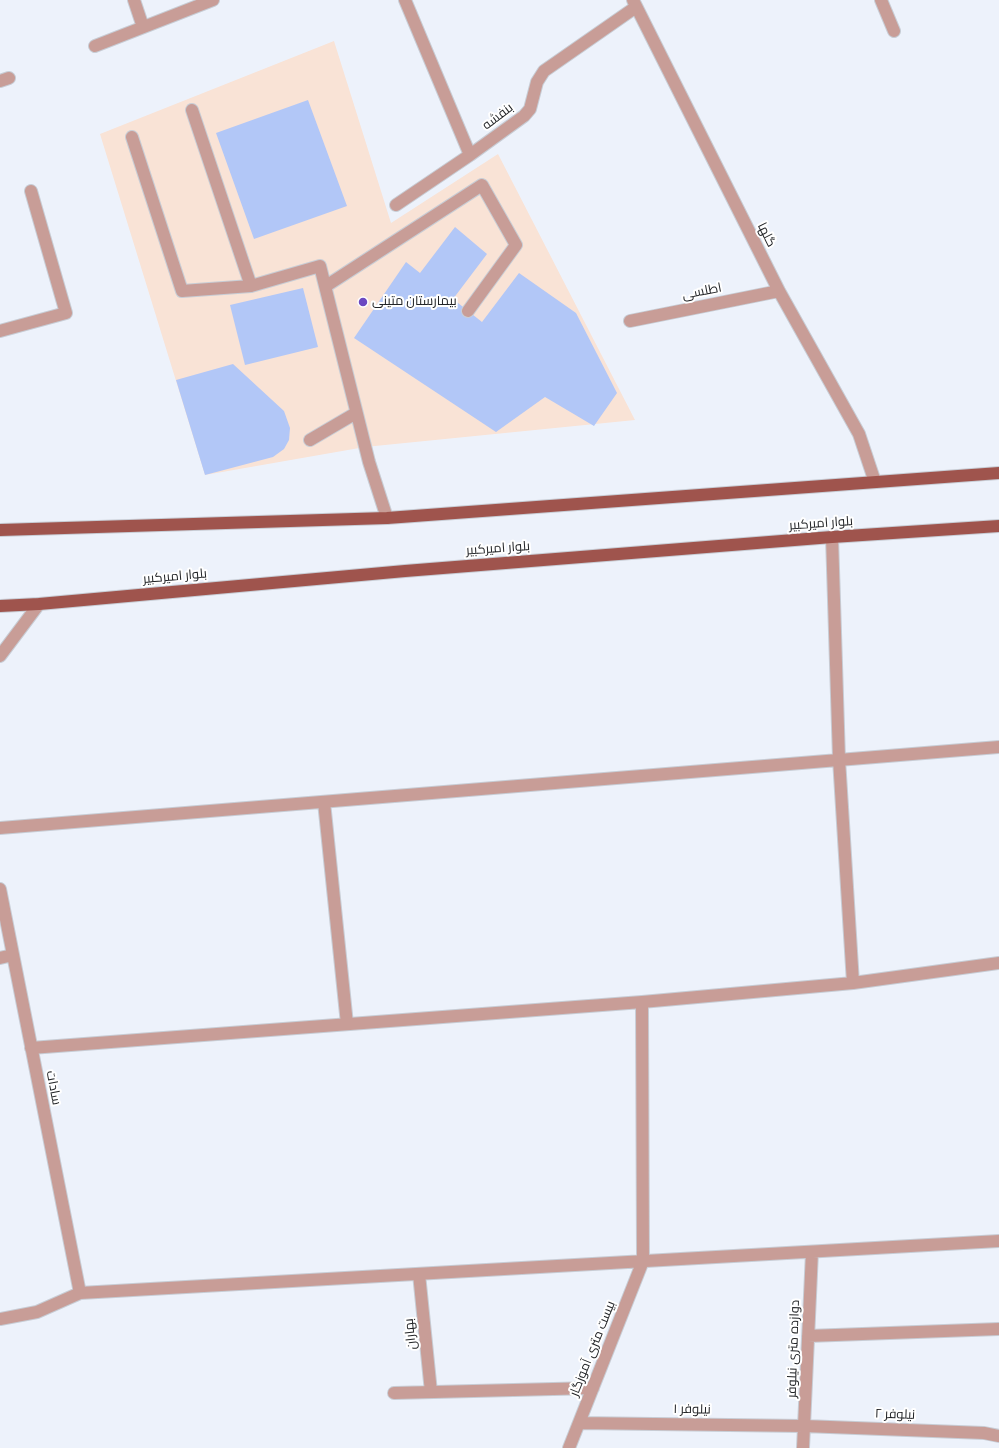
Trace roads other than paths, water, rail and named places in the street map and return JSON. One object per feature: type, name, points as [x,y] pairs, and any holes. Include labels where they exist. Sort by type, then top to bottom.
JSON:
[{"type":"main road","points":[[0,530],[387,518],[999,473]]},
{"type":"main road","name":"بلوار امیرکبیر","points":[[0,606],[39,604],[405,570],[832,537],[999,526]]},
{"type":"street","points":[[134,0],[143,27]]},
{"type":"street","points":[[95,46],[213,0]]},
{"type":"street","points":[[405,0],[470,155]]},
{"type":"street","points":[[881,0],[894,31]]},
{"type":"street","name":"بنفشه","points":[[396,205],[524,116],[530,108],[537,82],[544,71],[635,4]]},
{"type":"street","name":"گلها","points":[[635,4],[779,291],[859,434],[875,482]]},
{"type":"street","points":[[192,110],[251,286]]},
{"type":"street","points":[[132,137],[182,291],[251,286],[320,266],[369,462],[387,518]]},
{"type":"street","points":[[326,286],[482,185],[516,245],[468,311]]},
{"type":"street","points":[[0,331],[66,313],[31,191]]},
{"type":"street","name":"اطلسی","points":[[630,321],[779,291]]},
{"type":"street","points":[[310,440],[356,413]]},
{"type":"street","points":[[832,537],[839,759],[853,982]]},
{"type":"street","points":[[0,656],[39,604]]},
{"type":"street","points":[[0,828],[999,747]]},
{"type":"street","points":[[324,802],[348,1024]]},
{"type":"street","name":"سادات","points":[[0,889],[80,1293]]},
{"type":"street","points":[[0,958],[13,955]]},
{"type":"street","points":[[31,1048],[642,1002],[853,982],[999,963]]},
{"type":"street","points":[[642,1002],[643,1261]]},
{"type":"street","points":[[0,1319],[37,1312],[80,1293],[999,1241]]},
{"type":"street","name":"دوازده متری نیلوفر","points":[[803,1448],[812,1252]]},
{"type":"street","name":"بیست متری آموزگار","points":[[569,1448],[643,1261]]},
{"type":"street","name":"بهاران","points":[[419,1274],[431,1392]]},
{"type":"street","points":[[808,1336],[999,1329]]},
{"type":"street","points":[[394,1393],[593,1388]]},
{"type":"street","name":"نیلوفر ۱","points":[[579,1422],[804,1426]]},
{"type":"street","name":"نیلوفر ۲","points":[[804,1426],[984,1433],[999,1436]]},
{"type":"place","name":"بیمارستان متینی","points":[[363,302]]}]
